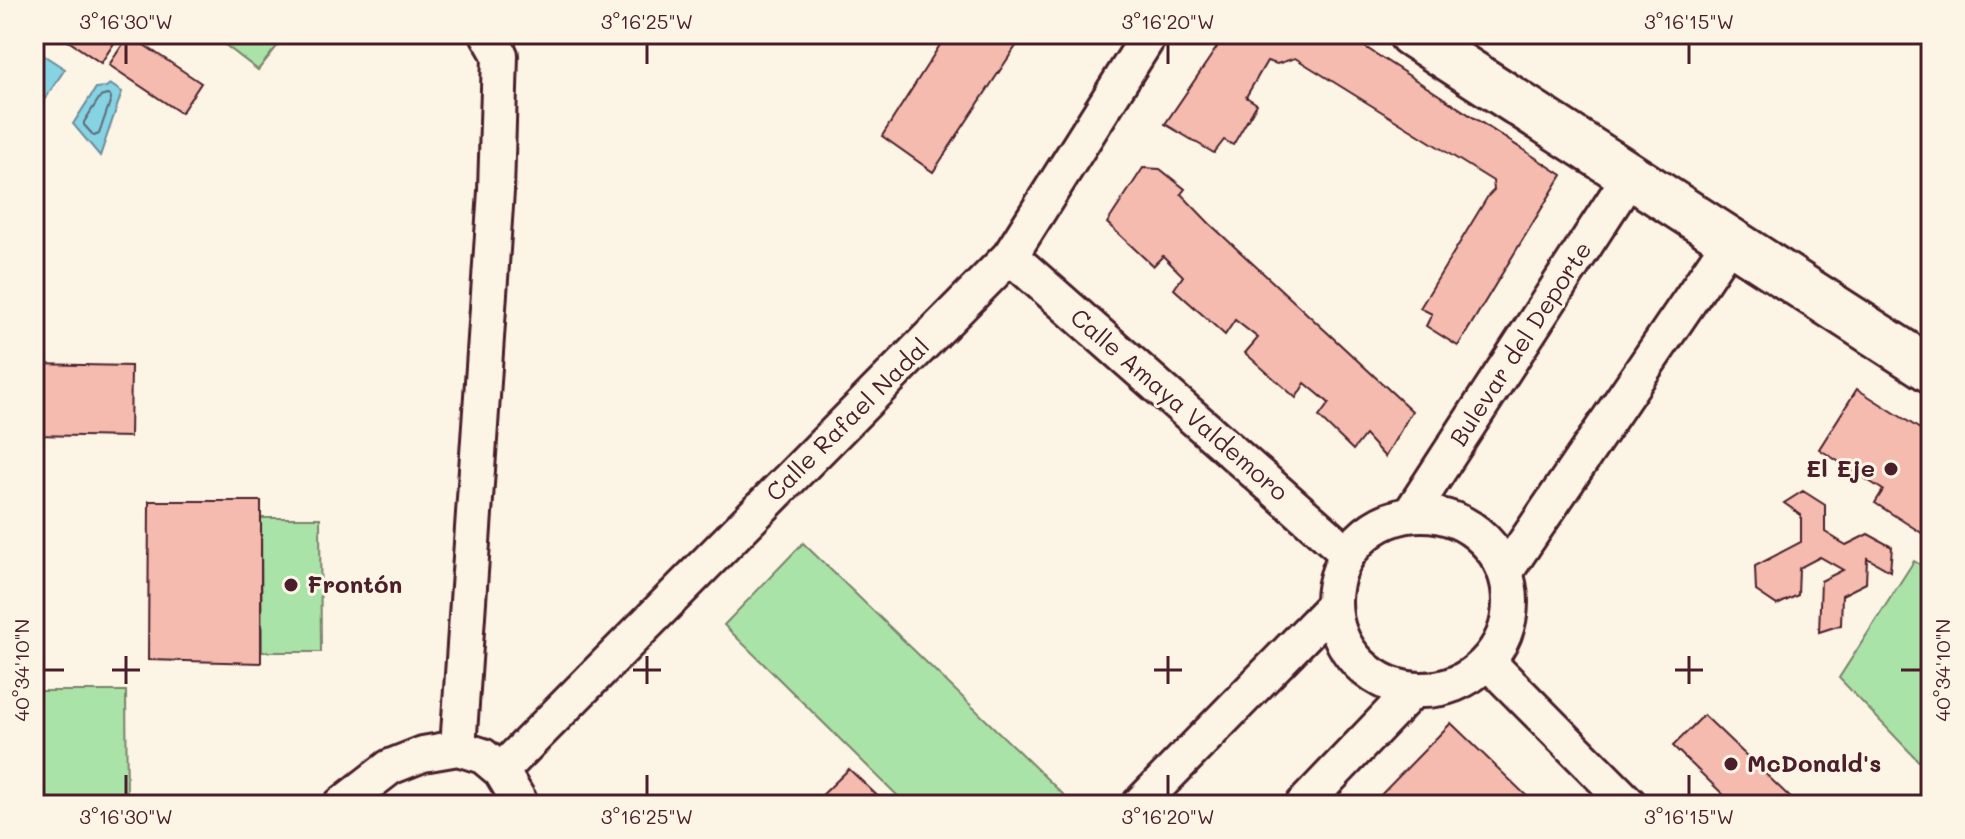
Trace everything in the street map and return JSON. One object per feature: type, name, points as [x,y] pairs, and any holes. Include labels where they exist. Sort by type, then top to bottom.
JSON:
[{"type":"street","points":[[458,748],[496,191],[500,55],[488,34]]},
{"type":"street","name":"Calle Rafael Nadal","points":[[501,771],[1010,256],[1150,34]]},
{"type":"street","points":[[1411,34],[1931,370]]},
{"type":"street","name":"Bulevar del Deporte","points":[[1411,513],[1630,176]]},
{"type":"street","points":[[1506,571],[1730,241]]},
{"type":"street","name":"Calle Amaya Valdemoro","points":[[1010,256],[1347,553]]},
{"type":"street","points":[[1411,513],[1441,514],[1469,526],[1491,545],[1506,571],[1511,595],[1510,619],[1502,642],[1488,662],[1467,679],[1441,688],[1413,690],[1389,684],[1367,671],[1350,653],[1338,631],[1333,606],[1336,579],[1347,553],[1364,534],[1386,520],[1411,513]]},
{"type":"street","points":[[1139,805],[1333,606]]},
{"type":"street","points":[[1488,662],[1630,805]]},
{"type":"street","points":[[1303,805],[1413,690]]},
{"type":"street","points":[[341,805],[390,767],[423,754],[458,748],[483,756],[501,771],[519,805]]},
{"type":"green space","points":[[211,34],[287,34],[258,70]]},
{"type":"green space","name":"Frontón","points":[[261,518],[320,518],[321,652],[262,652]]},
{"type":"green space","points":[[803,543],[1073,804],[907,805],[724,625]]},
{"type":"green space","points":[[1914,561],[1931,571],[1929,772],[1839,678]]},
{"type":"green space","points":[[34,691],[126,691],[127,805],[34,805]]},
{"type":"water","points":[[34,49],[65,69],[34,115]]},
{"type":"water","points":[[110,84],[122,92],[100,156],[73,124],[96,88]]},
{"type":"building","points":[[58,34],[120,34],[101,63]]},
{"type":"building","points":[[947,34],[1024,34],[933,172],[882,136]]},
{"type":"building","points":[[1226,34],[1345,34],[1562,175],[1458,346],[1426,326],[1432,314],[1420,308],[1494,190],[1493,181],[1295,58],[1277,64],[1267,61],[1246,97],[1257,104],[1233,145],[1224,140],[1214,153],[1165,124]]},
{"type":"building","points":[[129,35],[201,83],[181,113],[109,65]]},
{"type":"building","points":[[1143,168],[1160,169],[1185,189],[1181,194],[1210,224],[1412,411],[1385,457],[1365,435],[1353,450],[1319,417],[1329,403],[1305,383],[1296,398],[1245,353],[1258,338],[1235,320],[1225,335],[1174,289],[1183,276],[1163,256],[1153,266],[1107,223]]},
{"type":"building","points":[[34,364],[131,366],[130,437],[34,435]]},
{"type":"building","name":"El Eje","points":[[1857,389],[1931,436],[1931,539],[1875,503],[1883,490],[1819,449]]},
{"type":"building","points":[[1803,491],[1825,505],[1825,532],[1846,545],[1868,534],[1892,547],[1890,571],[1867,558],[1866,583],[1842,595],[1841,625],[1819,632],[1821,581],[1843,570],[1820,557],[1799,568],[1798,595],[1777,605],[1756,591],[1755,566],[1801,542],[1801,515],[1784,503]]},
{"type":"building","points":[[149,501],[261,501],[261,663],[148,660]]},
{"type":"building","points":[[1704,715],[1798,805],[1734,805],[1673,746]]},
{"type":"building","points":[[1451,723],[1536,805],[1371,805]]},
{"type":"building","points":[[849,769],[887,805],[812,805]]},
{"type":"place","name":"El Eje","points":[[1891,469]]},
{"type":"place","name":"Frontón","points":[[291,585]]},
{"type":"place","name":"McDonald's","points":[[1731,764]]}]
